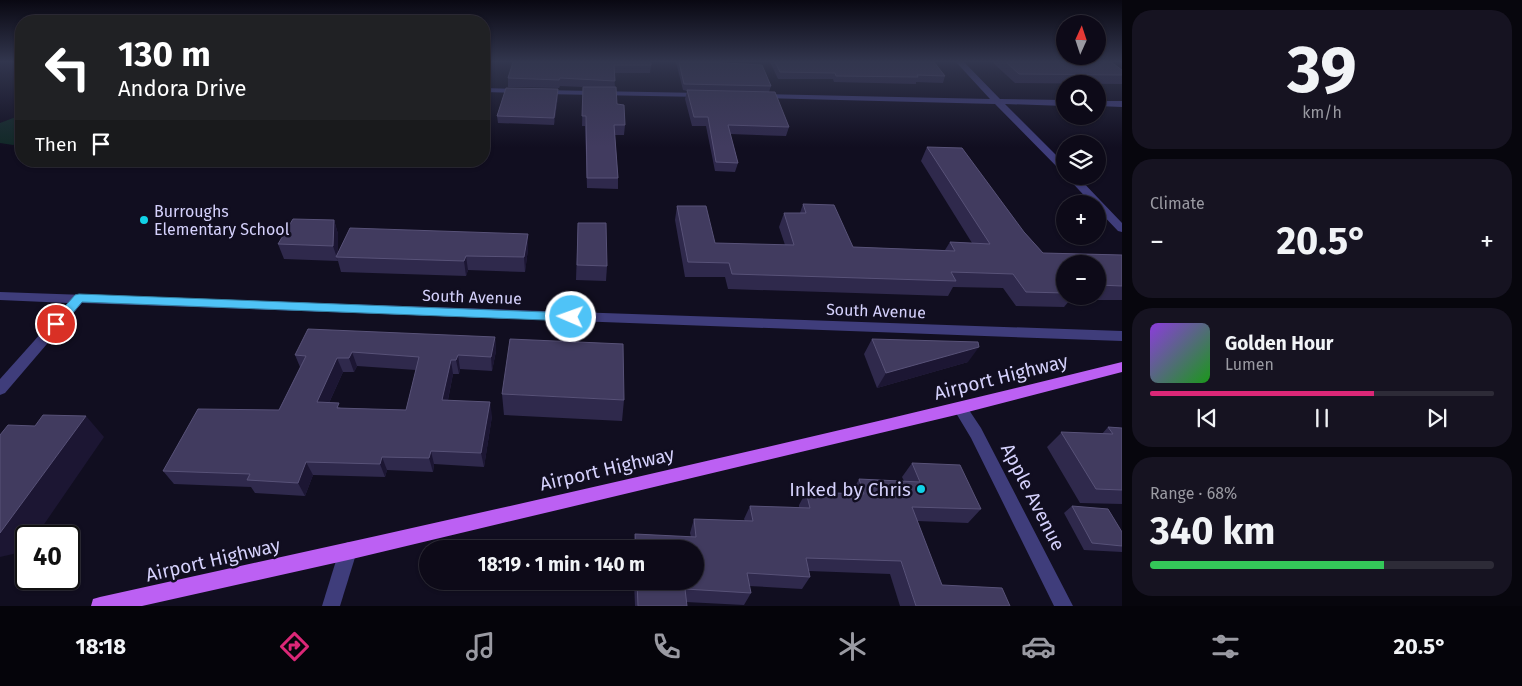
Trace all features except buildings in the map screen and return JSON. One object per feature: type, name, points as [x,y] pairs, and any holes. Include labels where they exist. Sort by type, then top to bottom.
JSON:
[{"type":"main road","name":"Airport Highway","points":[[100,606],[348,551],[960,408],[1122,367]]},
{"type":"street","points":[[497,90],[713,95]]},
{"type":"street","points":[[986,90],[1056,161]]},
{"type":"street","points":[[752,96],[1056,103]]},
{"type":"street","points":[[1106,104],[1122,104]]},
{"type":"street","points":[[1080,185],[1122,229]]},
{"type":"street","name":"South Avenue","points":[[0,296],[1122,336]]},
{"type":"street","points":[[0,389],[79,298]]},
{"type":"street","name":"Apple Avenue","points":[[960,408],[976,433],[1064,606]]},
{"type":"street","points":[[331,606],[348,551]]},
{"type":"green space","points":[[15,117],[15,144],[0,143],[0,123]]},
{"type":"place","name":"Burroughs Elementary School","points":[[144,220]]},
{"type":"place","name":"Inked by Chris","points":[[921,489]]},
{"type":"route","points":[[56,324],[79,298],[571,317]]}]
